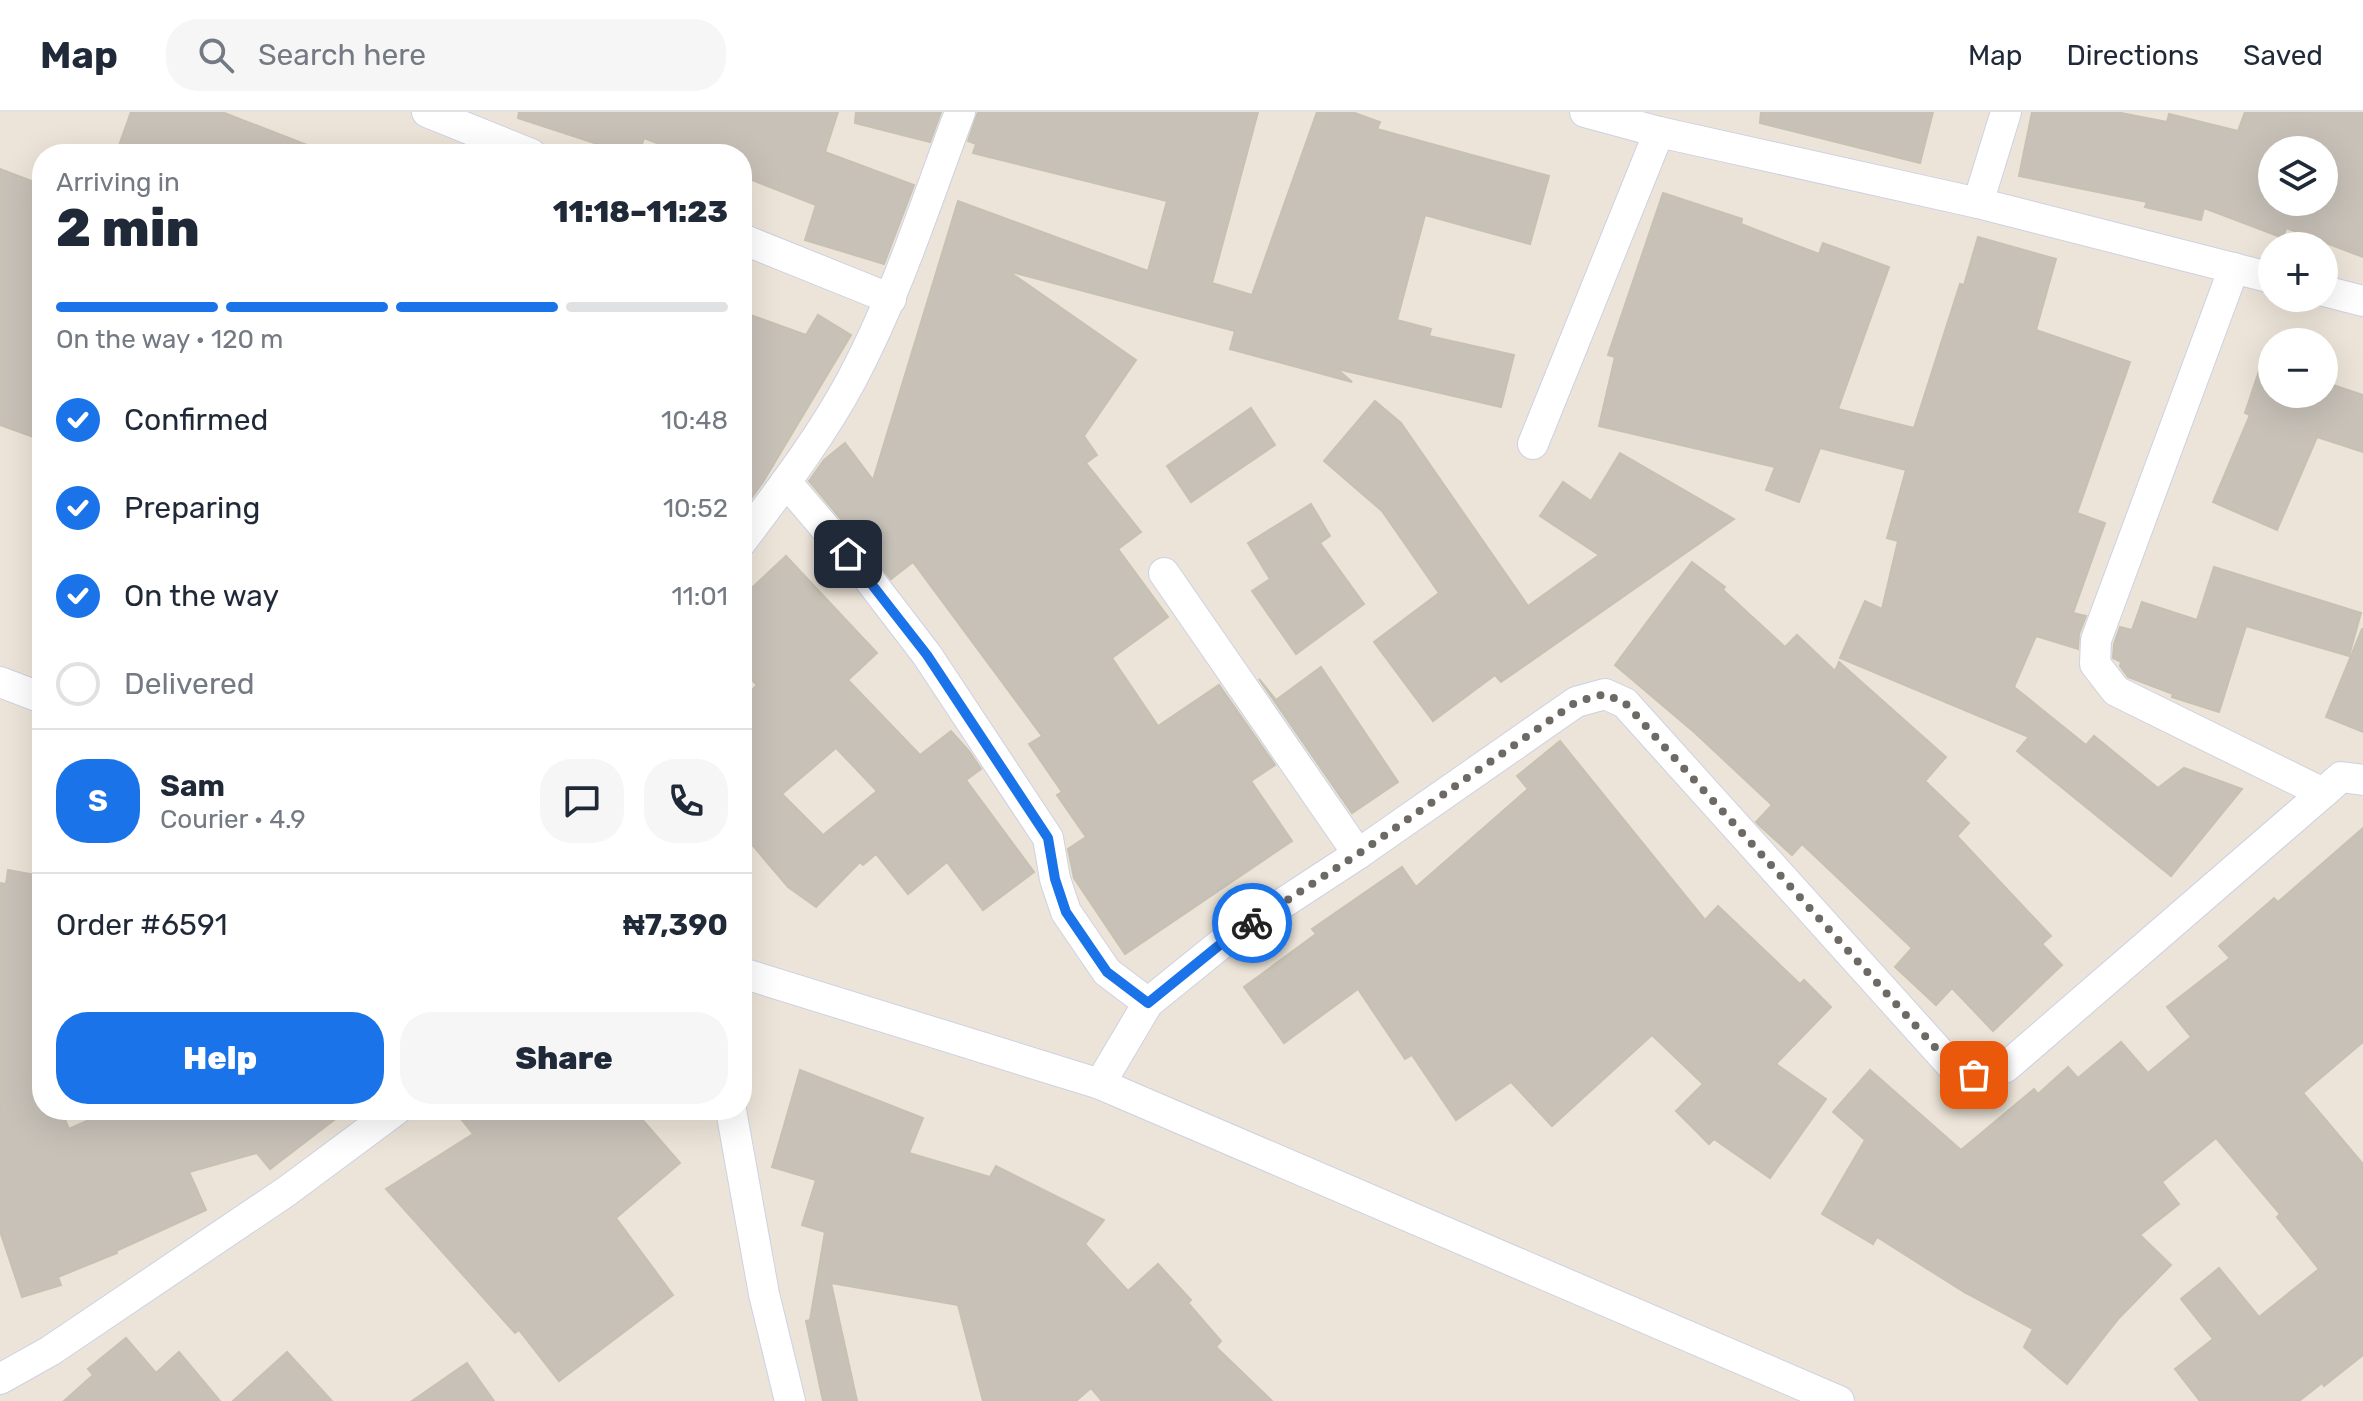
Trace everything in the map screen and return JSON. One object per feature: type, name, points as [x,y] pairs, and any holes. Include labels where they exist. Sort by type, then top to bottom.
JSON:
[{"type":"street","points":[[427,112],[506,144]]},
{"type":"street","points":[[752,528],[822,429],[851,379],[891,299],[960,112]]},
{"type":"street","points":[[1585,112],[1659,132],[1978,203],[2258,274]]},
{"type":"street","points":[[1978,203],[2006,112]]},
{"type":"street","points":[[1533,444],[1659,132]]},
{"type":"street","points":[[752,243],[891,299]]},
{"type":"street","points":[[2234,268],[2096,640],[2095,664],[2116,691],[2323,793]]},
{"type":"street","points":[[2338,295],[2363,301]]},
{"type":"street","points":[[786,482],[868,578],[927,655],[1048,838],[1055,879],[1066,912],[1107,972],[1148,1003]]},
{"type":"street","points":[[1164,573],[1358,854]]},
{"type":"street","points":[[0,682],[32,694]]},
{"type":"street","points":[[1100,1084],[1148,1003],[1222,943],[1358,854],[1576,702],[1605,694],[1625,703],[1951,1065],[1974,1075],[1990,1074],[2006,1067],[2341,777],[2363,780]]},
{"type":"street","points":[[752,976],[1100,1084],[1839,1401]]},
{"type":"street","points":[[0,1379],[50,1351],[287,1191],[383,1120]]},
{"type":"street","points":[[733,1120],[764,1294],[790,1401]]},
{"type":"building","points":[[131,112],[222,112],[304,144],[120,144]]},
{"type":"building","points":[[519,112],[838,112],[825,152],[914,185],[884,264],[805,240],[816,205],[752,180],[752,144],[659,144],[644,138],[642,144],[597,144],[518,118]]},
{"type":"building","points":[[856,112],[941,112],[930,142],[855,123]]},
{"type":"building","points":[[978,112],[1258,112],[1212,283],[1252,295],[1317,112],[1352,112],[1380,122],[1377,129],[1549,176],[1530,244],[1425,215],[1397,320],[1431,329],[1429,336],[1514,355],[1501,407],[1337,369],[1352,382],[1230,349],[1235,331],[1008,271],[1136,360],[1084,436],[1097,455],[1086,463],[1141,532],[1118,549],[1168,617],[1112,658],[1158,726],[1219,685],[1275,765],[1251,781],[1292,841],[1125,954],[1074,878],[1068,849],[1086,837],[1057,795],[1062,792],[1029,744],[1042,736],[913,562],[891,579],[809,481],[824,460],[845,443],[873,480],[958,201],[1148,271],[1167,201],[973,153],[976,144],[968,141]]},
{"type":"building","points":[[1761,112],[1933,112],[1920,163],[1760,123]]},
{"type":"building","points":[[2032,112],[2116,112],[2167,122],[2169,114],[2238,131],[2245,112],[2363,112],[2363,257],[2338,248],[2338,232],[2297,232],[2286,228],[2285,232],[2267,232],[2204,208],[2201,220],[2145,207],[2147,202],[2019,176]]},
{"type":"building","points":[[0,169],[32,181],[32,436],[0,425]]},
{"type":"building","points":[[1663,193],[1742,219],[1741,224],[1819,254],[1823,243],[1889,267],[1838,409],[1914,428],[1978,237],[2056,259],[2036,330],[2130,362],[2077,513],[2105,523],[2073,613],[2086,616],[2079,634],[2078,649],[2036,636],[2014,687],[2086,745],[2094,736],[2158,788],[2184,768],[2242,789],[2171,876],[2017,751],[2029,737],[1840,658],[1865,601],[1882,609],[1898,541],[1887,538],[1906,470],[1820,448],[1799,502],[1766,490],[1775,467],[1599,426],[1615,357],[1608,355]]},
{"type":"building","points":[[818,315],[851,335],[752,497],[752,316],[806,335]]},
{"type":"building","points":[[2258,374],[2258,408],[2338,408],[2338,387],[2363,395],[2363,452],[2317,437],[2277,530],[2213,502],[2250,415],[2245,413]]},
{"type":"building","points":[[1375,401],[1401,423],[1528,606],[1599,555],[1540,516],[1563,482],[1591,501],[1620,453],[1734,519],[1501,682],[1495,675],[1433,721],[1374,642],[1439,593],[1382,511],[1324,461]]},
{"type":"building","points":[[1251,408],[1275,445],[1191,502],[1167,466]]},
{"type":"building","points":[[1311,504],[1330,536],[1320,543],[1364,604],[1296,654],[1252,591],[1270,579],[1248,543]]},
{"type":"building","points":[[786,556],[877,653],[848,680],[920,755],[951,731],[981,769],[966,780],[1034,872],[983,910],[947,862],[908,894],[876,854],[863,865],[860,862],[816,907],[788,887],[752,845],[752,690],[757,685],[752,680],[752,588]],"holes":[[[836,748],[877,791],[823,835],[782,794]]]},
{"type":"building","points":[[1692,562],[1725,587],[1723,590],[1785,647],[1797,635],[1835,671],[1839,662],[1946,757],[1925,781],[1969,823],[1957,836],[2051,936],[2042,944],[2062,965],[1993,1031],[1952,988],[1936,1005],[1895,967],[1912,948],[1802,844],[1792,855],[1761,827],[1756,822],[1772,805],[1694,732],[1615,665]]},
{"type":"building","points":[[2214,567],[2361,613],[2349,656],[2246,626],[2219,712],[2172,697],[2173,694],[2128,677],[2120,666],[2121,662],[2113,658],[2120,627],[2132,630],[2142,602],[2197,620]]},
{"type":"building","points":[[2363,629],[2363,732],[2326,717]]},
{"type":"building","points":[[1321,667],[1398,782],[1352,813],[1259,679],[1276,700]]},
{"type":"building","points":[[1560,741],[1705,920],[1718,906],[1800,984],[1804,980],[1831,1007],[1776,1064],[1826,1099],[1770,1178],[1714,1139],[1709,1144],[1676,1111],[1703,1084],[1652,1035],[1552,1126],[1511,1082],[1456,1120],[1412,1055],[1405,1059],[1358,989],[1284,1043],[1244,987],[1316,934],[1312,929],[1402,867],[1416,887],[1528,789],[1517,776]]},
{"type":"building","points":[[2363,828],[2363,1042],[2303,1093],[2363,1164],[2363,1355],[2324,1386],[2322,1383],[2299,1401],[2200,1401],[2175,1369],[2213,1339],[2181,1299],[2219,1268],[2259,1317],[2319,1269],[2277,1217],[2280,1214],[2216,1138],[2162,1182],[2179,1204],[2140,1235],[2171,1265],[2119,1318],[2067,1384],[2024,1347],[2033,1329],[1964,1292],[1877,1237],[1873,1244],[1822,1214],[1865,1140],[1833,1112],[1870,1070],[1961,1150],[2034,1089],[2038,1094],[2068,1067],[2078,1078],[2121,1042],[2148,1073],[2191,1037],[2167,1007],[2230,958],[2219,946],[2274,898],[2278,902]]},
{"type":"building","points":[[8,870],[32,874],[32,1120],[65,1120],[69,1129],[89,1120],[334,1120],[270,1169],[257,1153],[189,1172],[206,1210],[117,1253],[58,1277],[61,1285],[22,1297],[0,1231],[0,883],[6,884]]},
{"type":"building","points":[[800,1070],[923,1118],[909,1153],[990,1177],[996,1166],[1104,1220],[1085,1244],[1128,1291],[1158,1264],[1191,1300],[1188,1303],[1221,1341],[1216,1347],[1272,1401],[1102,1401],[1091,1388],[1076,1401],[983,1401],[958,1305],[831,1283],[857,1401],[823,1401],[806,1321],[810,1320],[825,1232],[802,1225],[816,1180],[772,1167]]},
{"type":"building","points":[[462,1120],[643,1120],[680,1163],[616,1218],[673,1295],[559,1381],[519,1330],[515,1333],[386,1189],[473,1134]]},
{"type":"building","points":[[126,1338],[156,1373],[179,1352],[220,1401],[64,1401],[93,1375],[88,1369]]},
{"type":"building","points":[[287,1352],[332,1401],[233,1401]]},
{"type":"building","points":[[467,1363],[494,1401],[412,1401]]},
{"type":"way so far","points":[[1252,923],[1358,854],[1576,702],[1605,694],[1625,703],[1951,1065],[1974,1075]]},
{"type":"route","points":[[848,554],[927,655],[1048,838],[1055,879],[1066,912],[1107,972],[1148,1003],[1222,943],[1252,923]]}]
